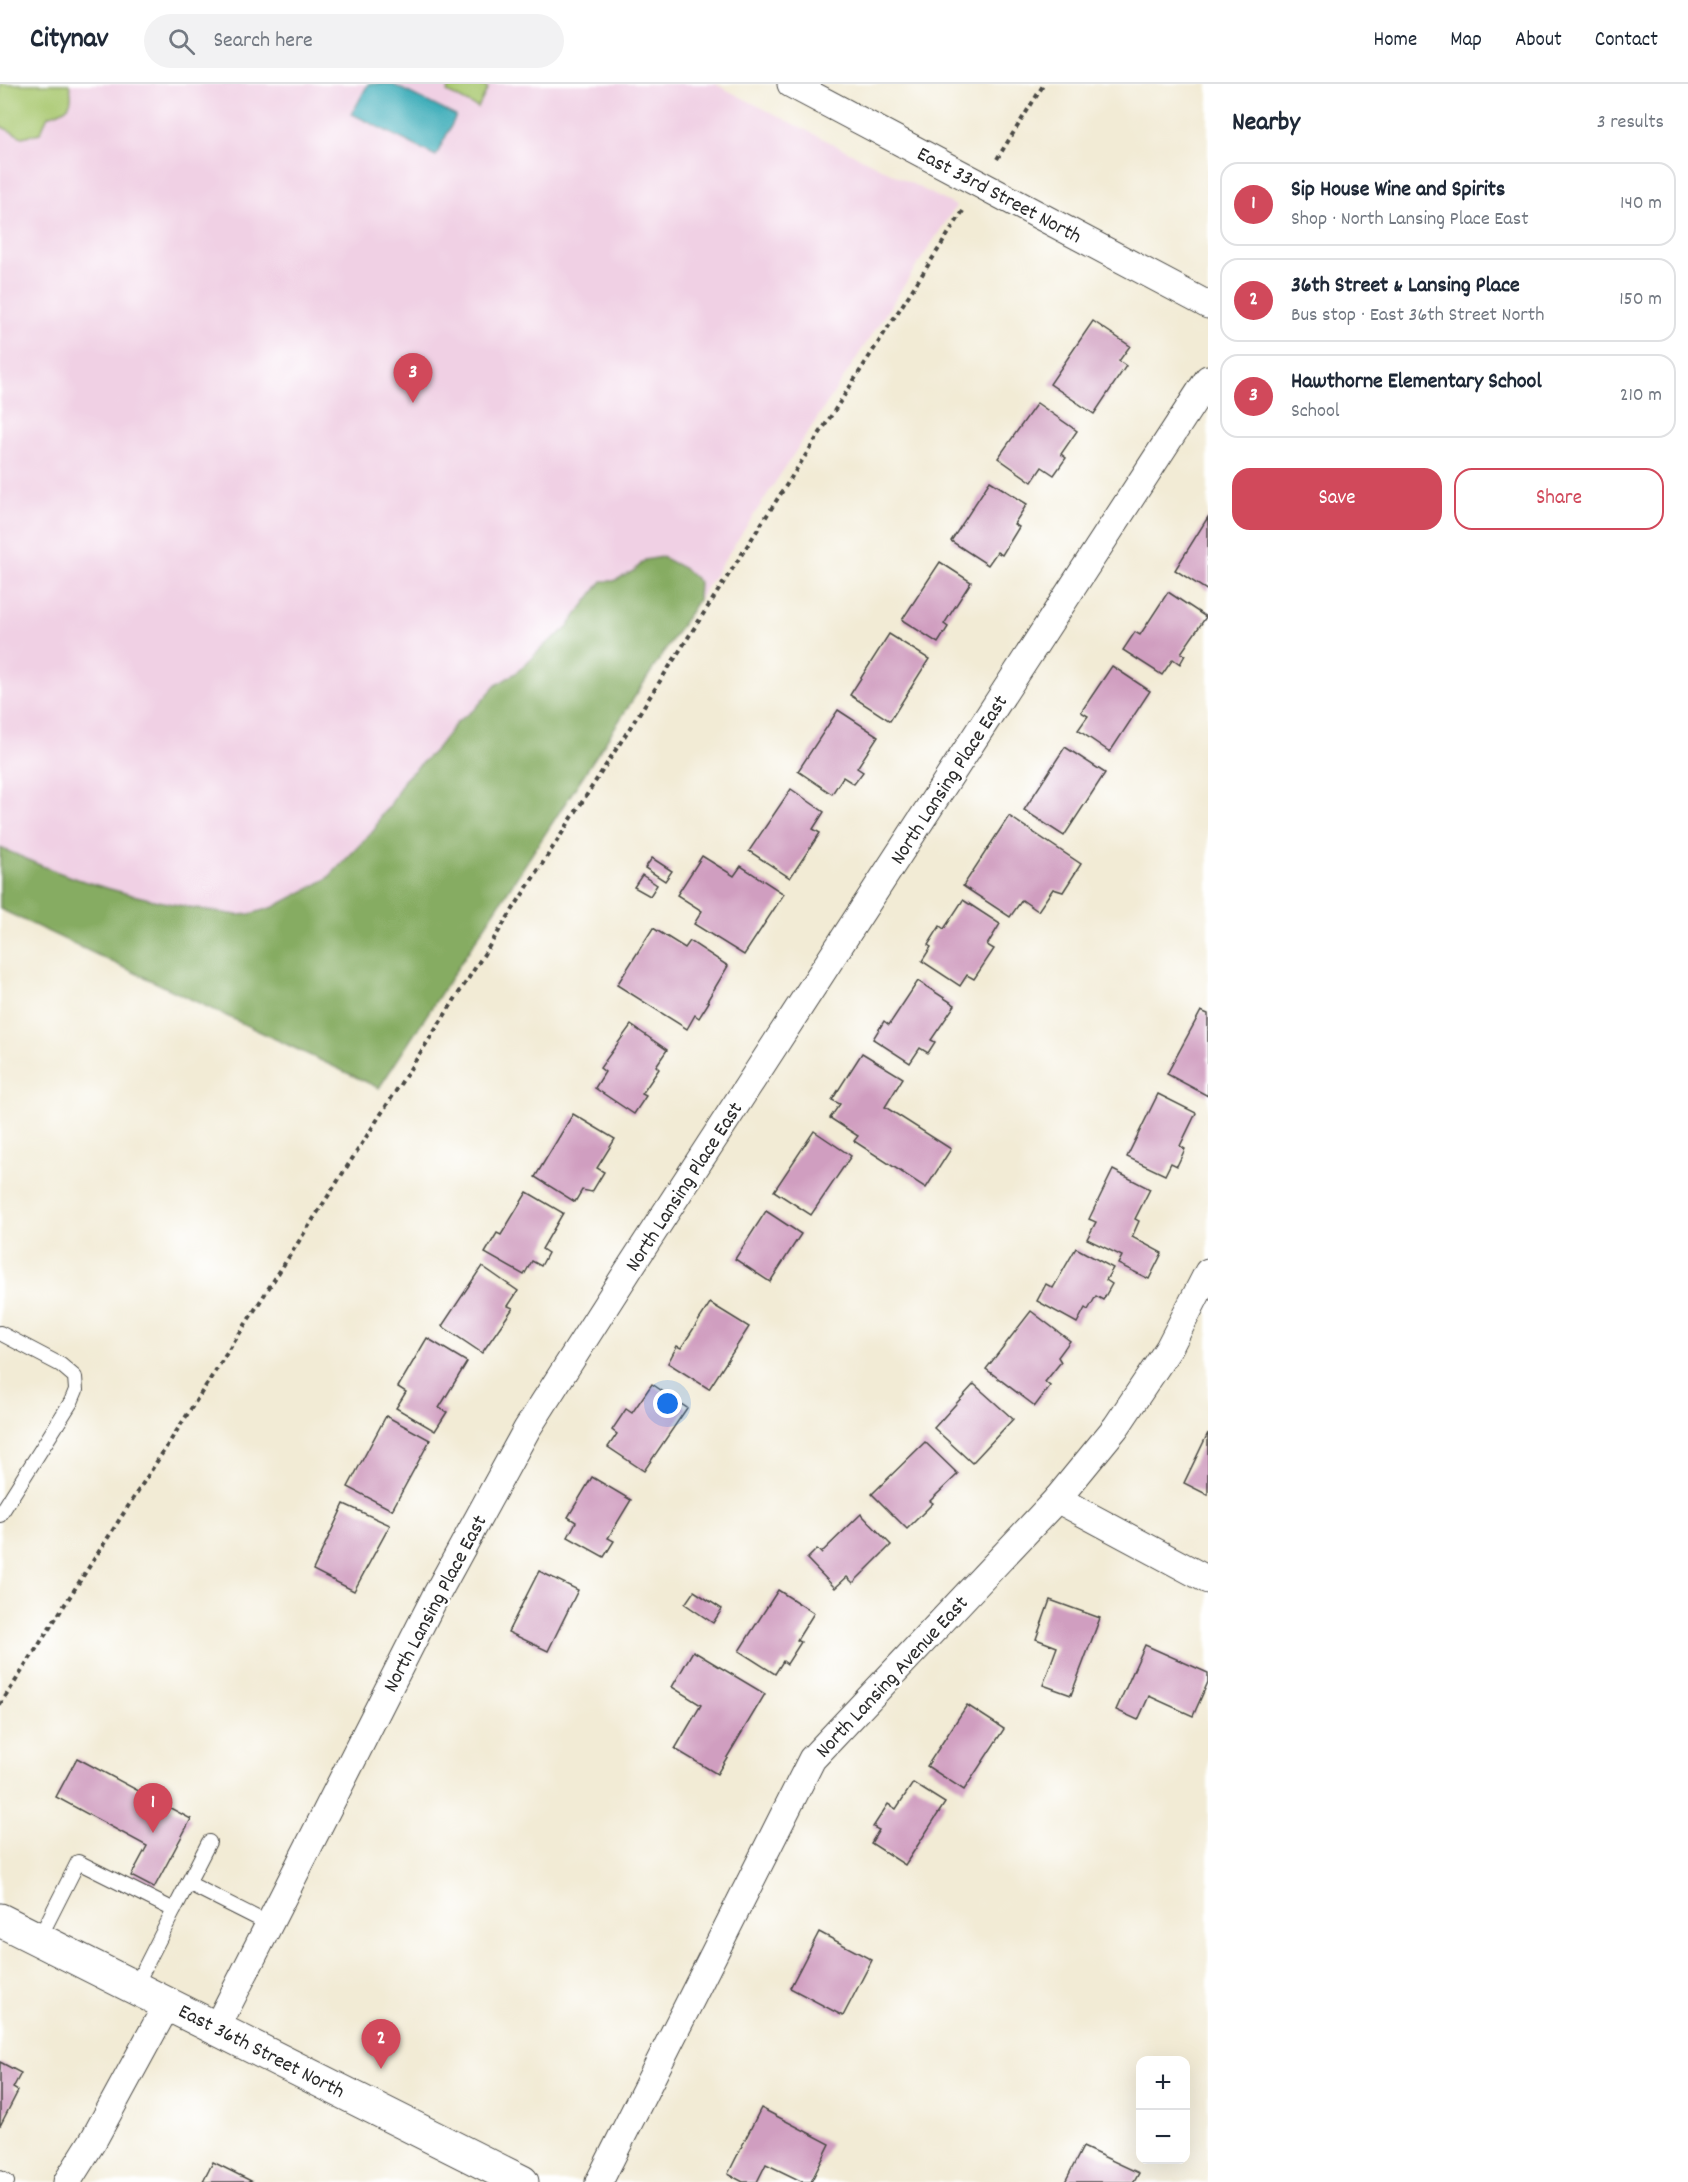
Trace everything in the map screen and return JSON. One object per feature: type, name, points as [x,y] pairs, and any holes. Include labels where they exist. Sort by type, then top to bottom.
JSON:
[{"type":"main road","name":"East 36th Street North","points":[[0,1920],[522,2182]]},
{"type":"street","name":"East 33rd Street North","points":[[791,84],[1208,305]]},
{"type":"street","name":"North Lansing Place East","points":[[217,2027],[434,1599],[527,1429],[1208,379]]},
{"type":"street","name":"North Lansing Avenue East","points":[[599,2182],[812,1759],[1057,1499],[1116,1427],[1169,1348],[1208,1272]]},
{"type":"street","points":[[1057,1499],[1208,1580]]},
{"type":"street","points":[[67,2182],[94,2139],[168,2003]]},
{"type":"lane","points":[[0,1333],[61,1365],[75,1377],[76,1390],[71,1402],[0,1515]]},
{"type":"lane","points":[[135,1987],[209,1842]]},
{"type":"lane","points":[[39,1939],[78,1862],[174,1910]]},
{"type":"lane","points":[[188,1883],[269,1924]]},
{"type":"lane","points":[[0,2178],[7,2182]]},
{"type":"path","points":[[0,1705],[1044,84]]},
{"type":"shaded area","points":[[0,84],[715,84],[956,206],[379,1088],[0,909]]},
{"type":"green space","points":[[0,84],[69,84],[70,102],[65,109],[48,116],[40,133],[22,137],[0,126]]},
{"type":"green space","points":[[451,84],[480,84],[488,88],[478,108],[447,92]]},
{"type":"green space","points":[[662,557],[685,569],[699,582],[698,600],[379,1088],[0,909],[0,848],[88,883],[163,902],[237,915],[274,907],[327,879],[375,829],[380,816],[389,807],[404,780],[436,749],[457,722],[475,709],[496,685],[516,673],[546,644],[566,629],[602,581],[614,581],[634,571],[645,560]]},
{"type":"water","points":[[368,84],[392,84],[456,116],[436,156],[352,114]]},
{"type":"building","points":[[1093,321],[1130,346],[1119,361],[1126,366],[1094,414],[1050,384]]},
{"type":"building","points":[[1037,403],[1077,431],[1061,454],[1066,458],[1054,475],[1042,467],[1032,482],[998,458]]},
{"type":"building","points":[[990,481],[1027,504],[1014,524],[1019,527],[1002,555],[997,552],[988,565],[951,541]]},
{"type":"building","points":[[1208,517],[1208,591],[1175,570]]},
{"type":"building","points":[[940,562],[971,582],[944,624],[948,627],[938,643],[902,620]]},
{"type":"building","points":[[1168,592],[1206,617],[1181,653],[1185,655],[1180,664],[1173,659],[1162,675],[1123,650],[1135,632],[1140,635]]},
{"type":"building","points":[[889,634],[929,659],[890,721],[850,695]]},
{"type":"building","points":[[1112,666],[1150,691],[1110,752],[1078,730],[1088,716],[1081,712]]},
{"type":"building","points":[[838,710],[878,736],[857,768],[863,772],[854,784],[843,777],[832,794],[798,771]]},
{"type":"building","points":[[1065,747],[1105,773],[1064,836],[1024,810]]},
{"type":"building","points":[[791,789],[824,812],[813,829],[820,833],[790,878],[749,851]]},
{"type":"building","points":[[1009,816],[1081,864],[1063,892],[1053,889],[1038,911],[1022,900],[1010,917],[963,886]]},
{"type":"building","points":[[702,856],[734,876],[741,866],[784,894],[744,955],[694,924],[702,911],[677,895]]},
{"type":"building","points":[[652,858],[672,871],[665,881],[645,868]]},
{"type":"building","points":[[642,875],[657,885],[650,896],[634,887]]},
{"type":"building","points":[[963,900],[1000,924],[987,945],[994,949],[974,979],[967,975],[960,986],[922,961],[931,947],[928,945],[940,926],[944,929]]},
{"type":"building","points":[[653,928],[685,948],[690,941],[728,966],[699,1018],[695,1015],[687,1029],[617,985]]},
{"type":"building","points":[[918,981],[955,1005],[931,1040],[935,1042],[928,1053],[920,1048],[910,1063],[873,1039],[884,1021],[889,1025]]},
{"type":"building","points":[[1201,1011],[1208,1014],[1208,1096],[1167,1074]]},
{"type":"building","points":[[631,1025],[667,1050],[656,1066],[659,1069],[642,1094],[646,1096],[634,1114],[595,1088],[605,1072],[600,1068]]},
{"type":"building","points":[[862,1053],[903,1078],[885,1107],[951,1149],[926,1188],[854,1141],[858,1136],[830,1118],[840,1104],[832,1100]]},
{"type":"building","points":[[1158,1094],[1196,1113],[1180,1146],[1185,1149],[1177,1166],[1171,1163],[1165,1175],[1127,1157]]},
{"type":"building","points":[[573,1114],[615,1139],[597,1168],[604,1172],[592,1192],[582,1190],[575,1202],[535,1177]]},
{"type":"building","points":[[814,1131],[851,1156],[811,1215],[774,1191]]},
{"type":"building","points":[[1113,1170],[1150,1189],[1135,1219],[1139,1221],[1132,1237],[1162,1253],[1149,1279],[1118,1264],[1122,1256],[1087,1239],[1096,1222],[1089,1219]]},
{"type":"building","points":[[527,1192],[563,1213],[542,1249],[548,1253],[541,1266],[532,1261],[524,1275],[485,1253],[497,1233],[501,1235]]},
{"type":"building","points":[[766,1211],[801,1234],[770,1282],[735,1259]]},
{"type":"building","points":[[1076,1248],[1113,1268],[1106,1280],[1112,1284],[1103,1300],[1096,1296],[1088,1310],[1085,1308],[1077,1323],[1037,1301],[1046,1284],[1053,1288]]},
{"type":"building","points":[[482,1266],[518,1291],[508,1306],[513,1308],[482,1353],[442,1326]]},
{"type":"building","points":[[710,1303],[749,1327],[709,1389],[668,1363],[677,1346],[681,1348]]},
{"type":"building","points":[[1031,1311],[1070,1341],[1058,1357],[1061,1362],[1045,1382],[1050,1386],[1035,1406],[986,1369]]},
{"type":"building","points":[[427,1338],[467,1362],[439,1408],[447,1412],[435,1431],[396,1408],[406,1392],[398,1387]]},
{"type":"building","points":[[652,1384],[687,1408],[644,1471],[608,1447],[617,1434],[612,1430],[626,1409],[632,1413]]},
{"type":"building","points":[[974,1384],[1013,1419],[972,1463],[934,1428]]},
{"type":"building","points":[[386,1416],[430,1440],[392,1510],[348,1487]]},
{"type":"building","points":[[1208,1433],[1208,1495],[1184,1483]]},
{"type":"building","points":[[925,1442],[958,1474],[930,1501],[933,1503],[907,1529],[872,1494]]},
{"type":"building","points":[[592,1477],[631,1500],[608,1538],[614,1541],[604,1557],[568,1537],[576,1522],[568,1517]]},
{"type":"building","points":[[344,1504],[390,1525],[354,1591],[313,1570]]},
{"type":"building","points":[[861,1514],[891,1545],[853,1583],[847,1577],[835,1588],[807,1559],[817,1549],[821,1553]]},
{"type":"building","points":[[539,1571],[578,1590],[548,1651],[508,1632]]},
{"type":"building","points":[[778,1590],[814,1613],[797,1640],[801,1642],[787,1664],[783,1661],[775,1674],[739,1651]]},
{"type":"building","points":[[694,1591],[722,1609],[713,1623],[685,1604]]},
{"type":"building","points":[[1050,1600],[1100,1618],[1071,1695],[1043,1685],[1057,1647],[1036,1639]]},
{"type":"building","points":[[1145,1645],[1208,1673],[1208,1682],[1193,1716],[1149,1696],[1138,1720],[1116,1710]]},
{"type":"building","points":[[693,1651],[765,1694],[717,1774],[675,1749],[701,1705],[672,1687]]},
{"type":"building","points":[[967,1705],[1004,1729],[964,1790],[927,1766]]},
{"type":"building","points":[[77,1758],[191,1819],[154,1888],[131,1876],[147,1846],[56,1797]]},
{"type":"building","points":[[913,1783],[945,1803],[905,1865],[871,1843],[879,1830],[873,1827],[888,1804],[896,1809]]},
{"type":"building","points":[[819,1932],[872,1960],[843,2016],[790,1988]]},
{"type":"building","points":[[0,2062],[21,2073],[13,2088],[18,2091],[0,2126]]},
{"type":"building","points":[[761,2108],[830,2144],[811,2182],[803,2182],[766,2164],[757,2182],[743,2182],[728,2174]]},
{"type":"building","points":[[1083,2147],[1139,2173],[1134,2182],[1065,2182]]},
{"type":"building","points":[[213,2162],[253,2182],[203,2182]]},
{"type":"place","name":"Hawthorne Elementary School","points":[[413,403]]},
{"type":"place","name":"Sip House Wine and Spirits","points":[[153,1833]]},
{"type":"place","name":"36th Street & Lansing Place","points":[[381,2069]]}]
